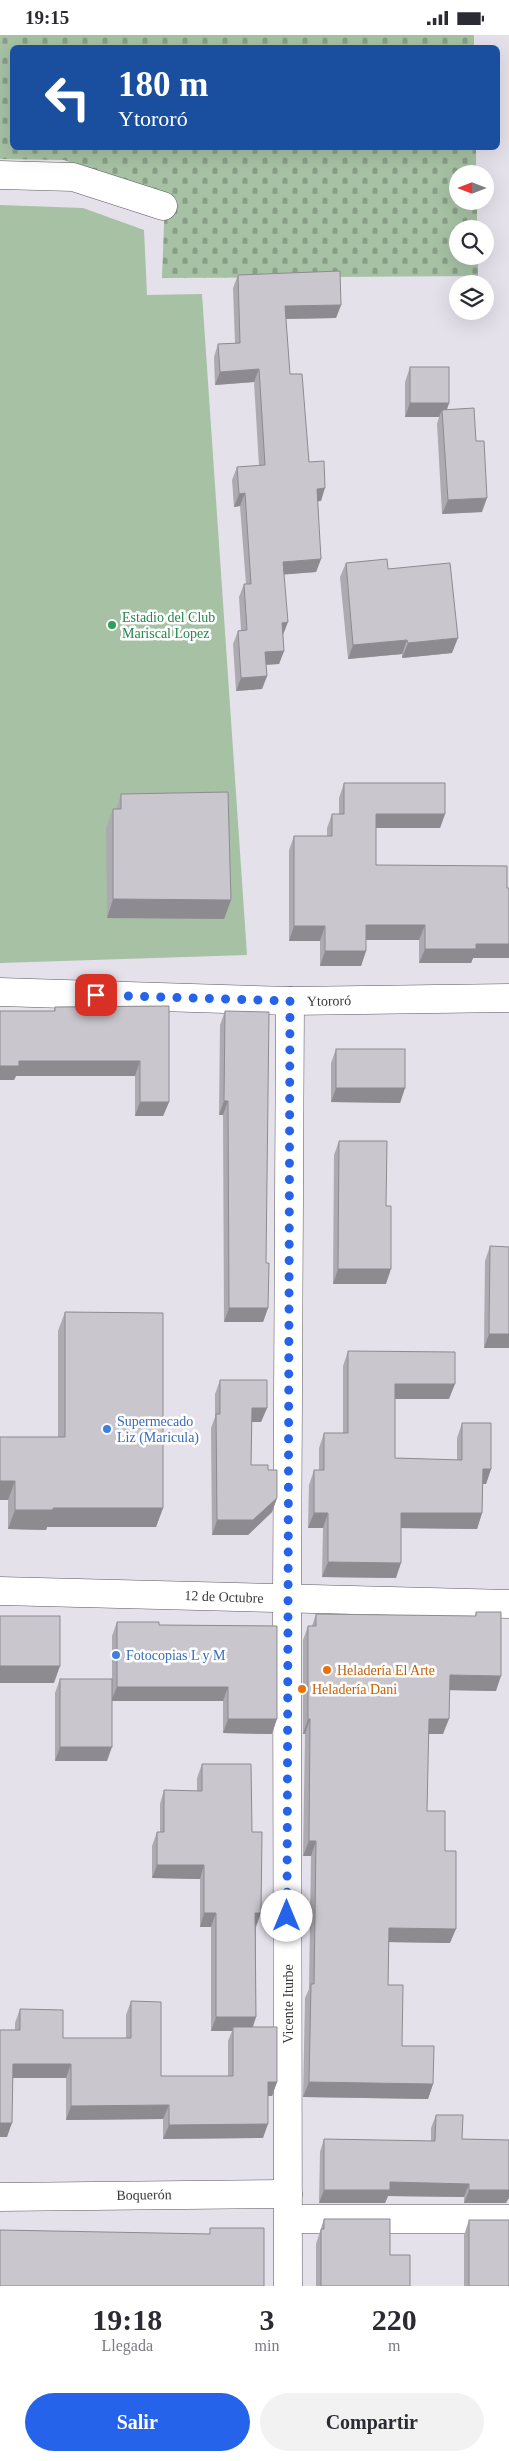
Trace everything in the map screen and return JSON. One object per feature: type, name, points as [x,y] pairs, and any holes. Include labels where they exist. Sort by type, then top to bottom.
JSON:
[{"type":"street","points":[[0,175],[73,177],[163,206]]},
{"type":"street","name":"Ytororó","points":[[0,992],[290,1001],[509,998]]},
{"type":"street","name":"Vicente Iturbe","points":[[288,2286],[287,1599],[290,1001]]},
{"type":"street","name":"12 de Octubre","points":[[0,1591],[509,1604]]},
{"type":"street","name":"Boquerón","points":[[0,2197],[288,2207],[509,2219]]},
{"type":"green space","points":[[0,35],[474,35],[474,45],[10,45],[10,150],[476,150],[476,165],[449,165],[449,210],[477,210],[477,220],[449,220],[449,265],[478,265],[478,275],[162,278],[165,198],[64,160],[0,159]]},
{"type":"green space","name":"Estadio del Club Mariscal Lopez","points":[[0,205],[83,208],[144,230],[147,295],[202,294],[247,955],[0,963]]},
{"type":"building","points":[[340,271],[341,305],[285,306],[290,374],[302,374],[309,462],[324,461],[325,488],[317,489],[321,559],[283,562],[288,622],[282,623],[284,651],[265,652],[267,676],[241,678],[238,631],[247,630],[244,584],[251,584],[245,493],[239,494],[237,467],[265,465],[259,369],[220,372],[218,344],[240,343],[238,275]]},
{"type":"building","points":[[410,367],[449,367],[449,403],[410,403]]},
{"type":"building","points":[[474,408],[476,441],[484,441],[487,498],[448,500],[442,410]]},
{"type":"building","points":[[387,559],[388,569],[450,563],[458,638],[408,643],[407,640],[353,645],[346,563]]},
{"type":"building","points":[[344,783],[445,783],[445,814],[376,814],[376,865],[507,866],[509,944],[476,944],[476,949],[425,949],[425,925],[366,925],[366,951],[325,951],[325,926],[294,926],[294,836],[332,836],[332,814],[344,814]]},
{"type":"building","points":[[228,792],[231,900],[113,899],[113,809],[121,809],[121,794]]},
{"type":"building","points":[[169,1006],[169,1102],[140,1102],[140,1061],[19,1061],[19,1066],[0,1066],[0,1011],[55,1011],[55,1007]]},
{"type":"building","points":[[225,1011],[269,1012],[266,1263],[269,1263],[268,1308],[229,1308],[228,1101],[224,1101]]},
{"type":"building","points":[[336,1049],[405,1049],[405,1088],[336,1088]]},
{"type":"building","points":[[339,1141],[387,1141],[386,1206],[391,1206],[391,1269],[338,1269]]},
{"type":"building","points":[[490,1246],[509,1247],[509,1334],[489,1334]]},
{"type":"building","name":"Supermecado Liz (Maricula)","points":[[65,1312],[163,1313],[163,1508],[15,1510],[15,1481],[0,1481],[0,1437],[65,1437]]},
{"type":"building","points":[[348,1351],[455,1352],[455,1384],[395,1384],[395,1458],[462,1460],[462,1423],[491,1423],[491,1469],[483,1469],[482,1513],[401,1513],[401,1563],[328,1562],[328,1513],[314,1513],[314,1470],[324,1470],[324,1433],[348,1433]]},
{"type":"building","points":[[220,1380],[267,1380],[267,1408],[252,1408],[251,1465],[268,1465],[268,1470],[277,1470],[277,1498],[253,1520],[217,1520],[216,1414],[220,1414]]},
{"type":"building","points":[[476,1612],[501,1612],[501,1676],[450,1675],[449,1719],[429,1719],[427,1811],[445,1811],[445,1851],[456,1851],[456,1929],[389,1928],[388,1985],[403,1985],[402,2046],[434,2046],[433,2084],[309,2082],[311,1984],[314,1984],[316,1841],[309,1841],[310,1719],[308,1719],[308,1626],[316,1626],[316,1614],[476,1616]]},
{"type":"building","points":[[0,1616],[60,1616],[60,1666],[0,1666]]},
{"type":"building","points":[[117,1622],[159,1622],[159,1625],[277,1626],[277,1719],[228,1719],[228,1687],[117,1687]]},
{"type":"building","points":[[60,1679],[112,1679],[112,1747],[60,1747]]},
{"type":"building","points":[[202,1764],[251,1764],[252,1832],[262,1832],[261,1913],[255,1913],[256,2017],[216,2017],[216,1913],[204,1913],[204,1865],[157,1865],[157,1832],[164,1832],[164,1790],[202,1791]]},
{"type":"building","points":[[131,2001],[161,2002],[161,2076],[233,2076],[233,2027],[277,2027],[277,2082],[268,2082],[268,2124],[169,2125],[169,2105],[71,2106],[71,2064],[13,2064],[12,2123],[0,2123],[0,2030],[20,2030],[20,2009],[63,2010],[63,2038],[131,2038]]},
{"type":"building","points":[[436,2115],[463,2115],[462,2139],[509,2140],[509,2190],[469,2190],[469,2184],[390,2182],[390,2190],[324,2190],[324,2139],[435,2141]]},
{"type":"building","points":[[324,2219],[390,2219],[390,2255],[410,2255],[410,2286],[321,2286],[321,2229],[324,2229]]},
{"type":"building","points":[[469,2220],[509,2220],[509,2286],[469,2286]]},
{"type":"building","points":[[210,2228],[264,2228],[264,2286],[0,2286],[0,2230],[210,2234]]},
{"type":"place","name":"Estadio del Club Mariscal Lopez","points":[[112,625]]},
{"type":"place","name":"Supermecado Liz (Maricula)","points":[[107,1429]]},
{"type":"place","name":"Fotocopias L y M","points":[[116,1655]]},
{"type":"place","name":"Heladería El Arte","points":[[327,1670]]},
{"type":"place","name":"Heladería Dani","points":[[302,1689]]},
{"type":"route","points":[[96,995],[290,1001],[287,1916]]}]
